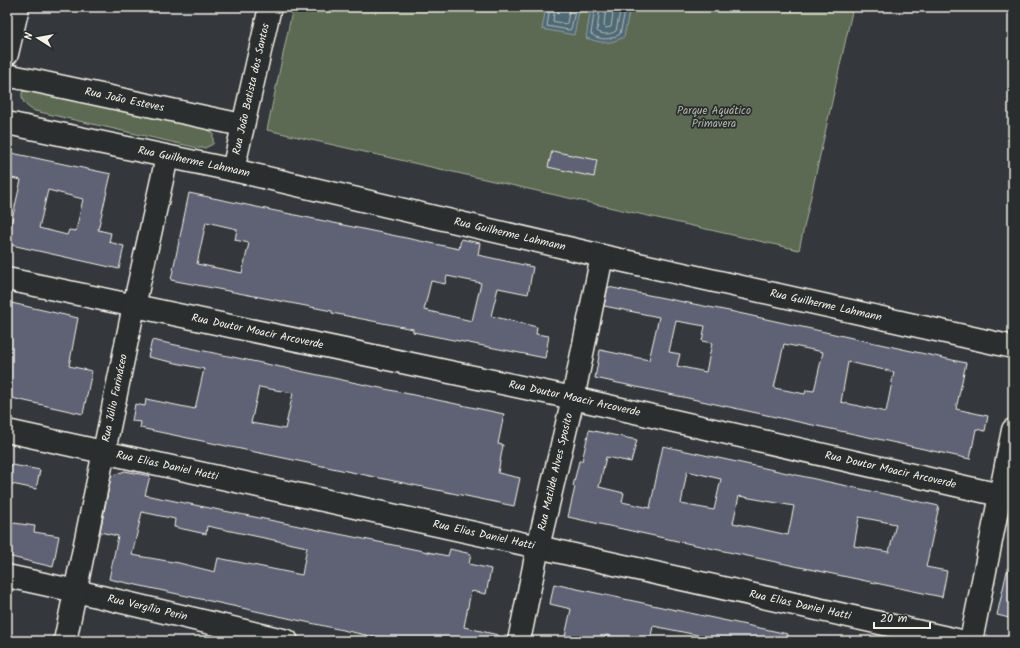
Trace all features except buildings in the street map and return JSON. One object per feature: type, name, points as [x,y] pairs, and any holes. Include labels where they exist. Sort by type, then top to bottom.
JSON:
[{"type":"street","points":[[7,54],[18,7]]},
{"type":"street","name":"Rua João Batista dos Santos","points":[[233,170],[270,7]]},
{"type":"street","name":"Rua João Esteves","points":[[7,76],[242,125]]},
{"type":"street","name":"Rua Guilherme Lahmann","points":[[7,123],[233,170],[602,256],[1013,347]]},
{"type":"street","name":"Rua Júlio Farináceo","points":[[65,641],[103,452],[167,157]]},
{"type":"street","name":"Rua Matilde Alves Sposito","points":[[519,641],[538,547],[573,398],[602,256]]},
{"type":"street","name":"Rua Doutor Moacir Arcoverde","points":[[7,279],[573,398],[1006,497]]},
{"type":"street","points":[[971,641],[1006,497],[1013,430]]},
{"type":"street","name":"Rua Elias Daniel Hatti","points":[[7,431],[961,641]]},
{"type":"street","name":"Rua Vergílio Perin","points":[[7,576],[287,641]]},
{"type":"green space","name":"Parque Aquático Primavera","points":[[293,7],[853,7],[799,250],[267,130]]},
{"type":"green space","points":[[29,90],[202,126],[213,133],[213,144],[205,148],[198,148],[35,111],[27,106],[22,99],[22,92]]},
{"type":"water","points":[[546,7],[580,7],[574,35],[542,29]]},
{"type":"water","points":[[591,7],[630,7],[624,37],[609,42],[596,41],[586,38]]}]
